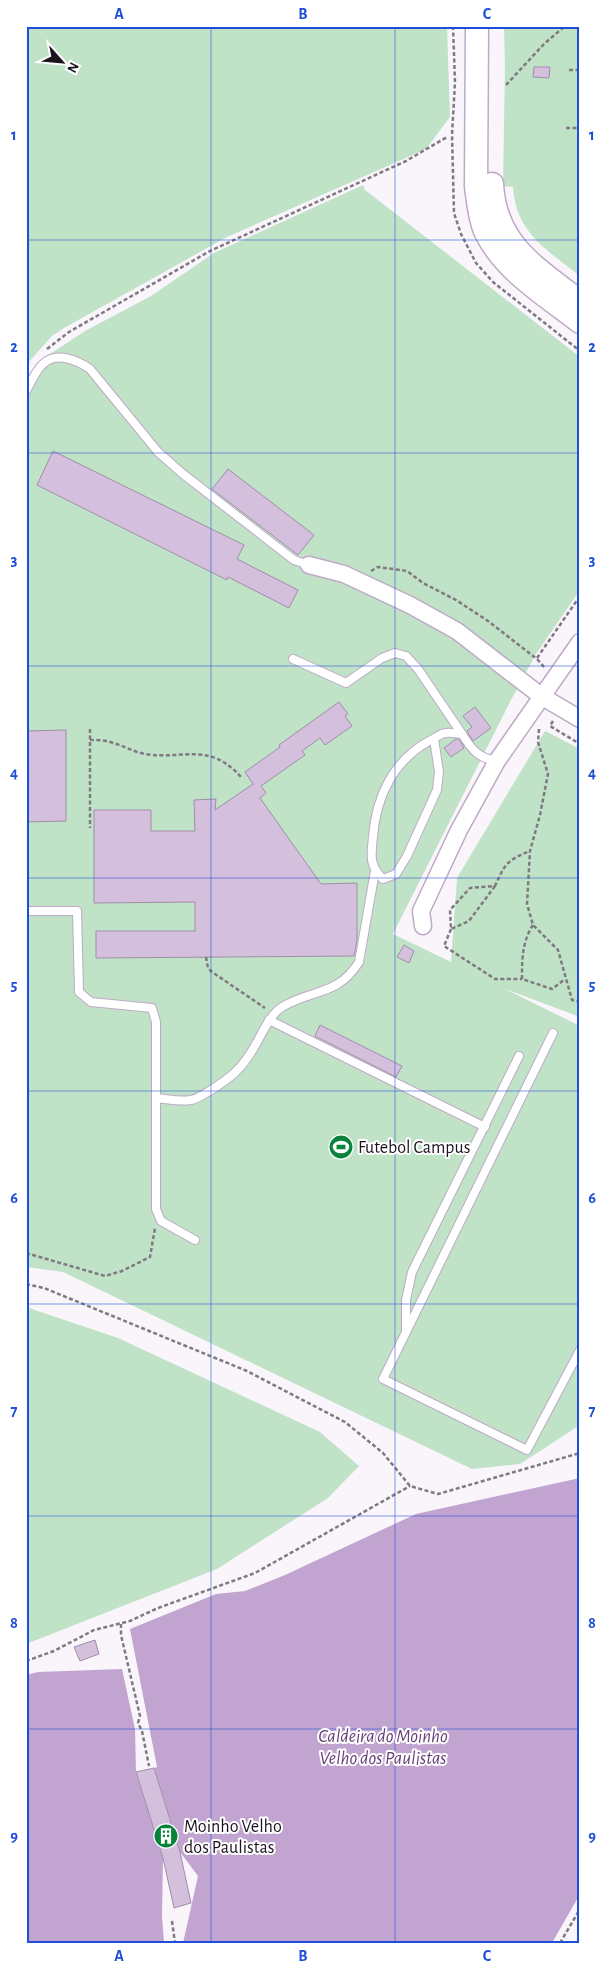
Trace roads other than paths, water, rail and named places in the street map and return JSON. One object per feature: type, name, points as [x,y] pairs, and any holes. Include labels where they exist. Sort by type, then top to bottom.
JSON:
[{"type":"main road","points":[[477,26],[476,186],[484,230],[495,248],[507,262],[580,322]]},
{"type":"main road","points":[[493,26],[493,204],[500,225],[509,241],[525,258],[580,302]]},
{"type":"street","points":[[309,565],[344,574],[410,605],[457,630],[542,696],[580,719]]},
{"type":"street","points":[[423,926],[421,911],[459,830],[497,762],[580,642]]},
{"type":"lane","points":[[26,391],[39,368],[47,360],[67,358],[82,363],[90,368],[158,452],[183,474],[294,560],[309,565]]},
{"type":"lane","points":[[293,659],[346,683],[382,658],[395,654],[406,656],[418,669],[468,745],[482,758],[497,762]]},
{"type":"lane","points":[[156,1098],[178,1101],[193,1100],[236,1073],[248,1058],[272,1017],[281,1008],[340,984],[352,974],[359,962],[375,871],[371,855],[374,824],[380,797],[393,772],[418,748],[445,732],[462,734]]},
{"type":"lane","points":[[375,871],[383,879],[396,874],[407,856],[437,790],[439,772],[434,738]]},
{"type":"lane","points":[[26,911],[77,911],[79,992],[91,1002],[152,1008],[156,1022],[156,1209],[160,1221],[196,1240]]},
{"type":"lane","points":[[272,1017],[485,1127]]},
{"type":"lane","points":[[553,1033],[383,1379],[527,1450],[580,1350]]},
{"type":"lane","points":[[406,1332],[406,1300],[412,1272],[519,1056]]},
{"type":"water","name":"Caldeira do Moinho Velho dos Paulistas","points":[[580,1478],[580,1894],[552,1943],[183,1943],[198,1876],[180,1852],[154,1768],[157,1767],[130,1629],[216,1594],[245,1591],[285,1575],[416,1514]]},
{"type":"water","points":[[122,1669],[135,1729],[136,1772],[163,1858],[162,1916],[164,1943],[26,1943],[26,1675],[38,1672]]},
{"type":"place","name":"Futebol Campus","points":[[341,1147]]},
{"type":"place","name":"Moinho Velho dos Paulistas","points":[[166,1836]]}]
